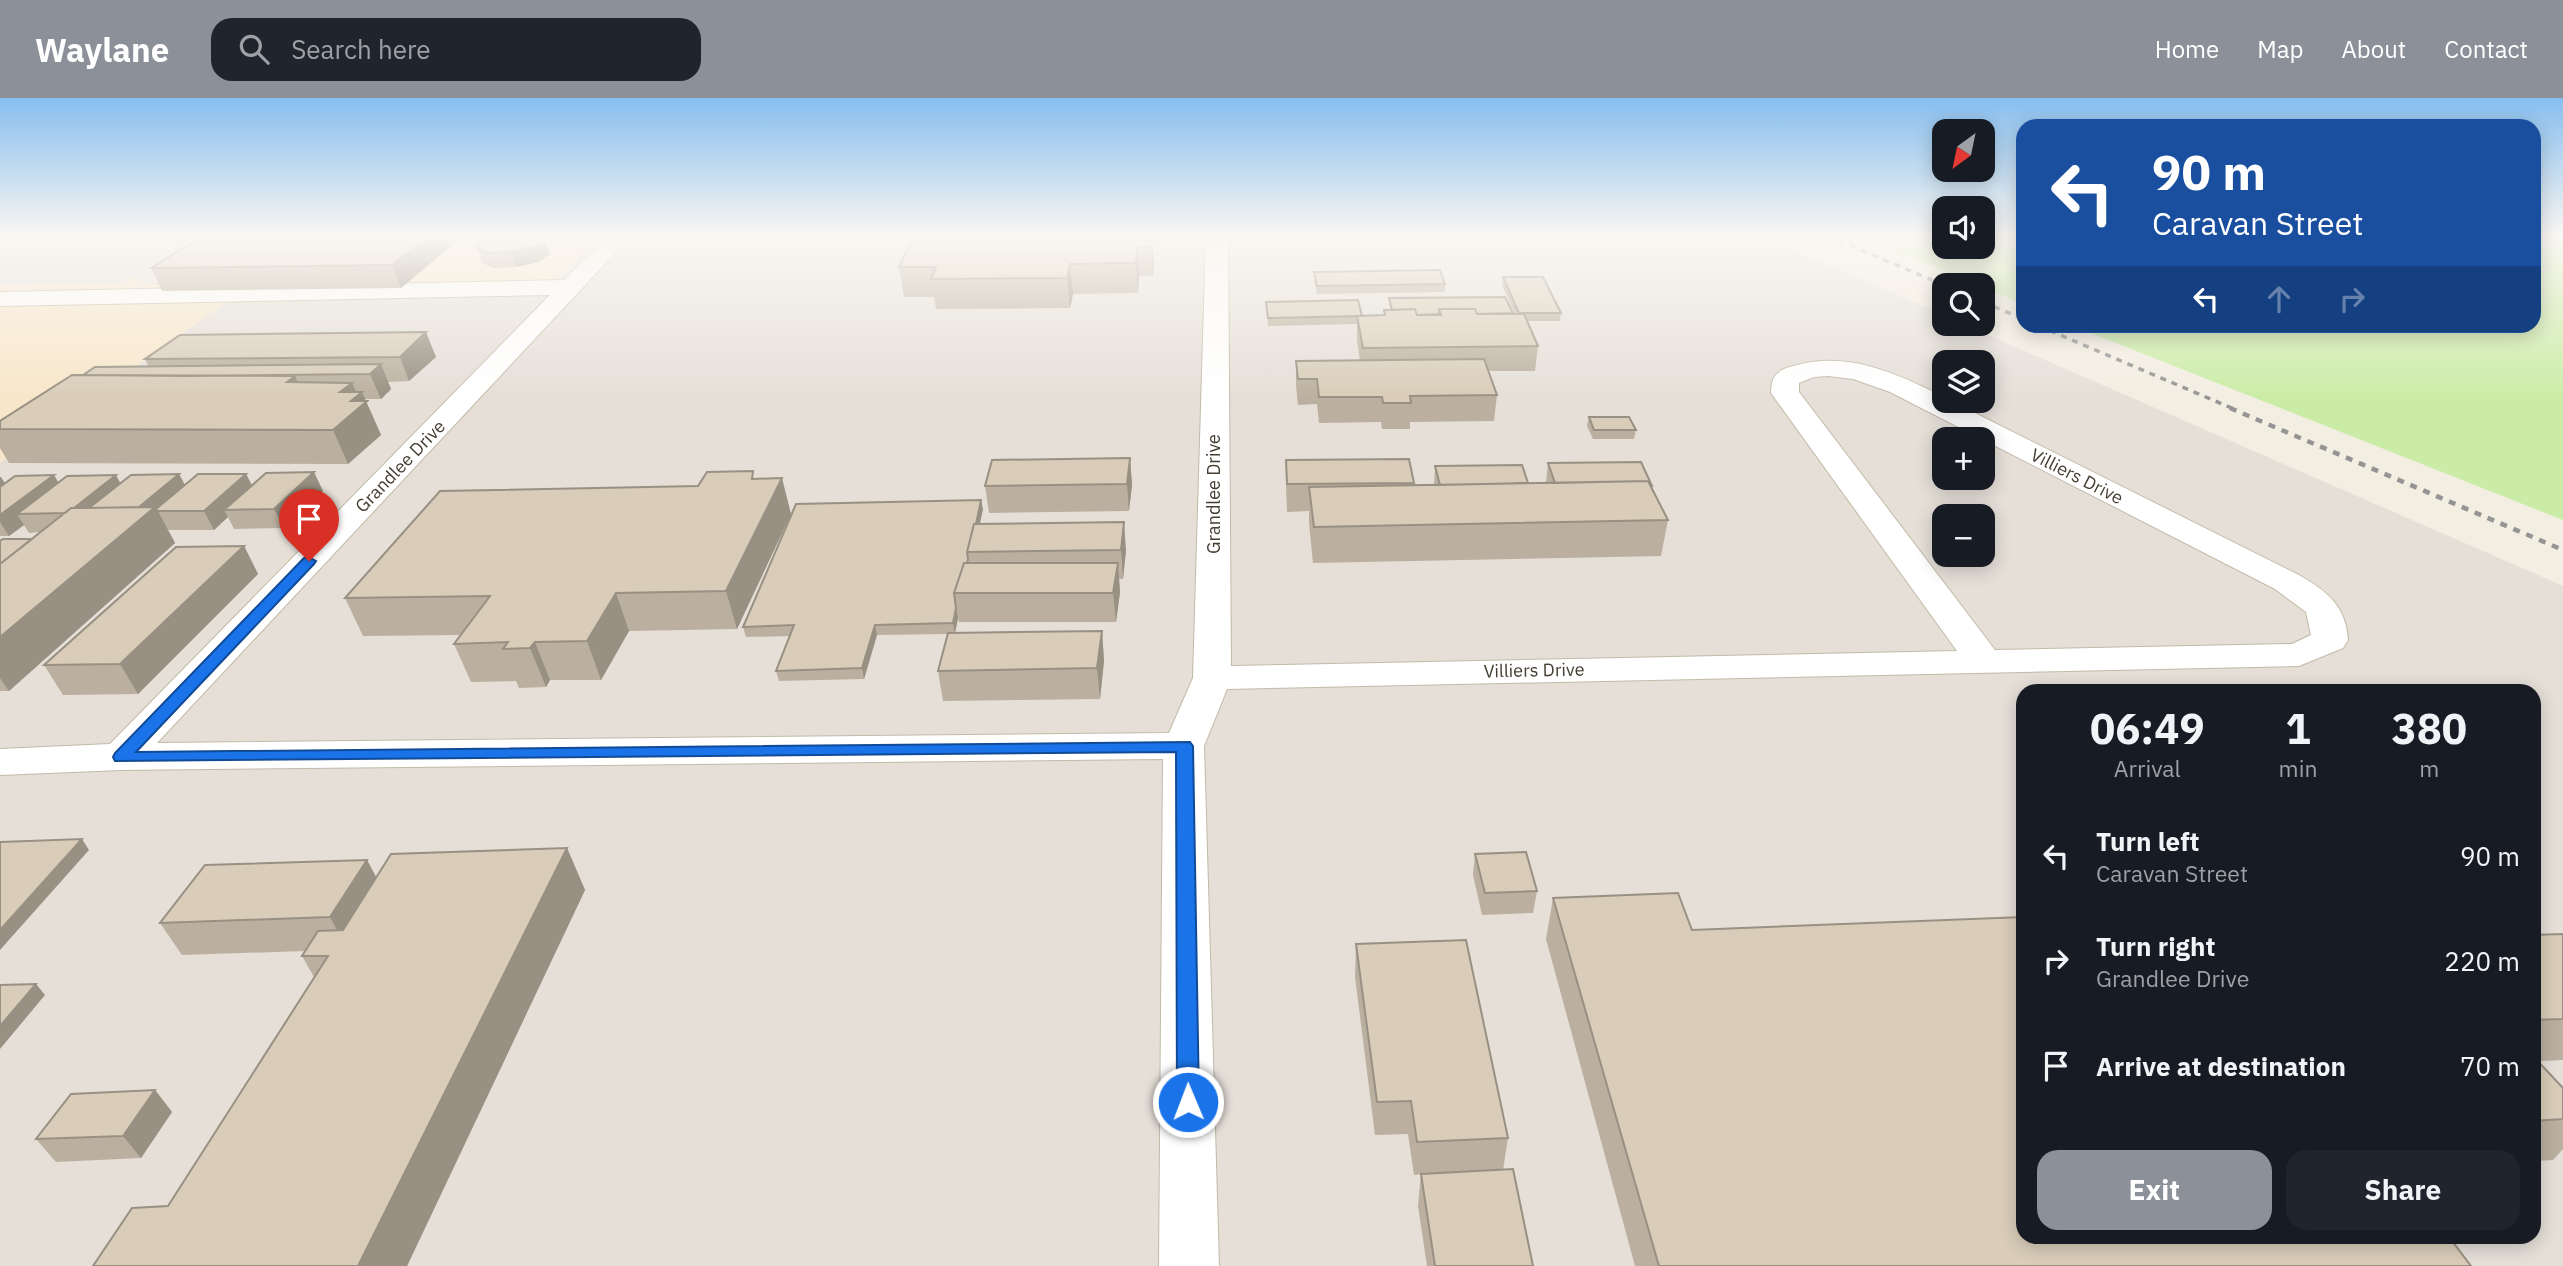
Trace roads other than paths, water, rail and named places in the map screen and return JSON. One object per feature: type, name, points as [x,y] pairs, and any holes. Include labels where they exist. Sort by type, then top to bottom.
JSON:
[{"type":"street","points":[[132,296],[140,291]]},
{"type":"street","points":[[0,299],[401,291]]},
{"type":"street","name":"Grandlee Drive","points":[[121,757],[569,291]]},
{"type":"street","name":"Grandlee Drive","points":[[1184,746],[1212,678],[1216,291]]},
{"type":"street","name":"Villiers Drive","points":[[1212,678],[2299,655],[2330,640],[2330,620],[2317,600],[2287,582],[1900,386],[1840,367],[1799,371],[1785,379],[1785,393],[1983,660]]},
{"type":"street","points":[[0,762],[121,757],[1184,746],[1189,1266]]},
{"type":"railway","points":[[1995,307],[2016,316]]},
{"type":"railway","points":[[2055,333],[2234,409]]},
{"type":"railway","points":[[2230,408],[2563,550]]}]
